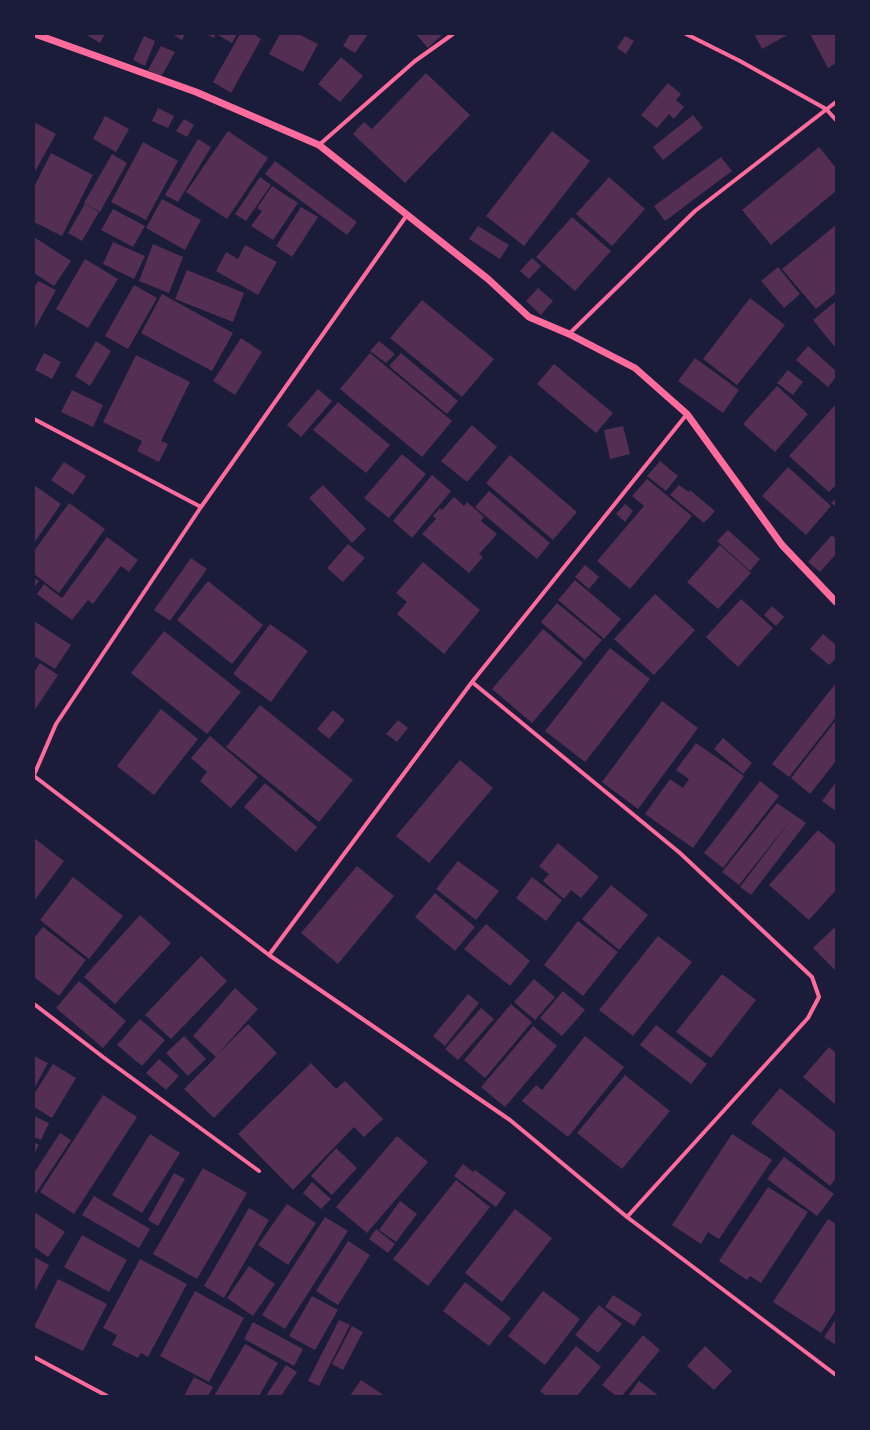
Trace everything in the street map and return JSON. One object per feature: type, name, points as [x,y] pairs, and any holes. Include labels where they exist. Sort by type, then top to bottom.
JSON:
[{"type":"street","points":[[35,34],[196,92],[319,145],[488,279],[529,317],[569,334],[635,368],[687,414],[782,545],[836,602]]},
{"type":"street","points":[[319,145],[415,61],[454,34]]},
{"type":"street","points":[[686,34],[740,61],[826,109],[836,120]]},
{"type":"street","points":[[569,334],[695,211],[836,102]]},
{"type":"street","points":[[407,215],[200,507],[56,724],[34,775],[269,955],[510,1120],[627,1217],[836,1375]]},
{"type":"street","points":[[269,955],[472,682],[687,414]]},
{"type":"street","points":[[34,419],[200,507]]},
{"type":"street","points":[[472,682],[680,853],[812,977],[819,997],[808,1018],[627,1217]]},
{"type":"street","points":[[34,1004],[259,1171]]},
{"type":"street","points":[[34,1357],[107,1396]]},
{"type":"building","points":[[85,34],[105,34],[100,43]]},
{"type":"building","points":[[172,34],[185,34],[182,40]]},
{"type":"building","points":[[206,34],[216,34],[214,38]]},
{"type":"building","points":[[216,34],[237,34],[232,43]]},
{"type":"building","points":[[240,34],[253,34],[261,39],[231,93],[213,82]]},
{"type":"building","points":[[280,34],[298,34],[318,44],[303,72],[269,54]]},
{"type":"building","points":[[350,34],[368,34],[355,53],[343,46]]},
{"type":"building","points":[[416,34],[443,34],[428,48]]},
{"type":"building","points":[[754,34],[789,34],[762,49]]},
{"type":"building","points":[[810,34],[836,34],[836,63],[828,68]]},
{"type":"building","points":[[144,36],[155,41],[145,66],[133,60]]},
{"type":"building","points":[[625,36],[634,41],[626,54],[617,48]]},
{"type":"building","points":[[161,46],[175,52],[161,77],[148,70]]},
{"type":"building","points":[[341,57],[363,76],[340,102],[318,84]]},
{"type":"building","points":[[426,73],[470,115],[405,183],[353,134],[364,122],[372,129]]},
{"type":"building","points":[[668,83],[681,94],[676,100],[684,107],[674,119],[669,114],[657,128],[641,115]]},
{"type":"building","points":[[158,108],[174,116],[168,128],[152,121]]},
{"type":"building","points":[[693,115],[703,128],[663,160],[653,147]]},
{"type":"building","points":[[105,116],[129,129],[116,152],[93,139]]},
{"type":"building","points":[[184,119],[194,125],[187,137],[176,131]]},
{"type":"building","points":[[34,122],[56,134],[34,173]]},
{"type":"building","points":[[228,131],[268,158],[227,219],[186,192]]},
{"type":"building","points":[[552,131],[590,161],[524,246],[486,216]]},
{"type":"building","points":[[198,139],[211,147],[178,202],[165,195]]},
{"type":"building","points":[[143,142],[178,161],[146,220],[111,202]]},
{"type":"building","points":[[819,147],[836,168],[836,191],[771,245],[742,210]]},
{"type":"building","points":[[51,153],[93,175],[62,236],[34,222],[34,187]]},
{"type":"building","points":[[112,154],[127,163],[100,212],[84,203]]},
{"type":"building","points":[[721,157],[732,171],[665,221],[654,206]]},
{"type":"building","points":[[275,161],[357,222],[347,235],[265,174]]},
{"type":"building","points":[[260,177],[271,185],[246,221],[235,214]]},
{"type":"building","points":[[609,177],[645,209],[612,246],[576,214]]},
{"type":"building","points":[[272,186],[298,203],[273,240],[251,226],[262,211],[257,208]]},
{"type":"building","points":[[162,199],[201,220],[185,250],[146,228]]},
{"type":"building","points":[[85,204],[99,212],[82,241],[68,233]]},
{"type":"building","points":[[301,207],[318,217],[292,257],[276,246]]},
{"type":"building","points":[[113,209],[145,226],[133,247],[101,230]]},
{"type":"building","points":[[572,217],[611,251],[575,291],[536,257]]},
{"type":"building","points":[[836,225],[836,293],[816,309],[782,269]]},
{"type":"building","points":[[478,226],[509,245],[500,259],[469,239]]},
{"type":"building","points":[[34,237],[71,261],[54,286],[34,273]]},
{"type":"building","points":[[113,242],[145,256],[134,279],[103,264]]},
{"type":"building","points":[[153,244],[183,257],[169,293],[139,281]]},
{"type":"building","points":[[245,245],[277,262],[258,295],[216,271],[226,252],[238,259]]},
{"type":"building","points":[[532,258],[541,266],[529,279],[520,271]]},
{"type":"building","points":[[85,259],[118,279],[88,328],[56,309]]},
{"type":"building","points":[[778,267],[800,294],[784,308],[761,281]]},
{"type":"building","points":[[187,270],[244,293],[233,322],[175,299]]},
{"type":"building","points":[[38,281],[56,290],[34,330],[34,288]]},
{"type":"building","points":[[134,285],[157,298],[128,349],[105,336]]},
{"type":"building","points":[[538,288],[553,301],[541,315],[526,301]]},
{"type":"building","points":[[162,294],[233,333],[212,371],[141,333]]},
{"type":"building","points":[[750,298],[785,325],[737,385],[703,359]]},
{"type":"building","points":[[422,300],[494,359],[462,397],[390,338]]},
{"type":"building","points":[[836,301],[836,345],[834,346],[813,320]]},
{"type":"building","points":[[241,338],[262,352],[235,395],[213,381]]},
{"type":"building","points":[[96,341],[111,351],[90,386],[75,376]]},
{"type":"building","points":[[379,341],[395,354],[386,363],[370,351]]},
{"type":"building","points":[[808,346],[836,371],[836,377],[828,387],[796,360]]},
{"type":"building","points":[[44,353],[61,362],[52,379],[35,370]]},
{"type":"building","points":[[370,353],[452,421],[422,457],[340,389]]},
{"type":"building","points":[[401,353],[458,401],[447,414],[389,366]]},
{"type":"building","points":[[136,355],[190,382],[161,441],[168,444],[159,462],[137,451],[142,441],[103,422]]},
{"type":"building","points":[[695,358],[739,390],[723,413],[678,381]]},
{"type":"building","points":[[554,364],[613,413],[596,433],[537,384]]},
{"type":"building","points":[[788,370],[803,382],[793,395],[777,383]]},
{"type":"building","points":[[777,386],[808,414],[775,452],[743,424]]},
{"type":"building","points":[[318,389],[332,401],[301,437],[287,425]]},
{"type":"building","points":[[72,390],[103,405],[93,427],[61,412]]},
{"type":"building","points":[[338,402],[390,445],[366,473],[313,430]]},
{"type":"building","points":[[836,404],[836,485],[829,492],[789,456]]},
{"type":"building","points":[[472,425],[497,447],[467,482],[441,461]]},
{"type":"building","points":[[623,426],[630,454],[610,459],[604,430]]},
{"type":"building","points":[[402,454],[426,474],[389,518],[364,498]]},
{"type":"building","points":[[510,455],[577,512],[553,540],[486,483]]},
{"type":"building","points":[[660,461],[678,476],[666,491],[647,476]]},
{"type":"building","points":[[64,462],[86,476],[73,495],[51,480]]},
{"type":"building","points":[[788,467],[831,506],[806,535],[762,496]]},
{"type":"building","points":[[432,475],[451,491],[412,538],[393,521]]},
{"type":"building","points":[[647,479],[692,516],[630,589],[597,561],[644,506],[632,496]]},
{"type":"building","points":[[34,485],[61,504],[34,543]]},
{"type":"building","points":[[323,485],[366,529],[352,543],[309,498]]},
{"type":"building","points":[[679,485],[689,492],[690,490],[715,511],[704,523],[670,495]]},
{"type":"building","points":[[489,491],[550,543],[537,559],[475,507]]},
{"type":"building","points":[[454,497],[464,506],[467,502],[484,517],[481,521],[497,534],[479,554],[483,557],[469,573],[422,534],[436,519],[433,516],[440,508],[442,510]]},
{"type":"building","points":[[836,498],[836,507],[831,503]]},
{"type":"building","points":[[69,503],[105,529],[59,593],[34,574],[34,551]]},
{"type":"building","points":[[625,504],[633,511],[625,522],[616,514]]},
{"type":"building","points":[[728,530],[760,559],[750,571],[717,541]]},
{"type":"building","points":[[832,535],[836,539],[836,554],[820,572],[808,562]]},
{"type":"building","points":[[107,537],[138,560],[129,572],[121,566],[93,604],[88,600],[72,620],[37,594],[44,584],[62,598]]},
{"type":"building","points":[[348,544],[365,558],[343,582],[327,568]]},
{"type":"building","points":[[720,545],[751,573],[718,609],[687,582]]},
{"type":"building","points":[[191,558],[207,569],[170,621],[154,610]]},
{"type":"building","points":[[423,562],[480,610],[444,654],[397,614],[407,602],[396,593]]},
{"type":"building","points":[[585,565],[599,577],[589,589],[575,577]]},
{"type":"building","points":[[34,578],[39,581],[34,588]]},
{"type":"building","points":[[575,580],[621,619],[604,639],[558,600]]},
{"type":"building","points":[[208,581],[263,625],[232,664],[177,620]]},
{"type":"building","points":[[655,594],[695,630],[654,675],[614,639]]},
{"type":"building","points":[[741,599],[773,628],[738,667],[706,637]]},
{"type":"building","points":[[557,603],[602,640],[585,660],[541,622]]},
{"type":"building","points":[[772,606],[784,617],[776,626],[764,615]]},
{"type":"building","points":[[34,621],[71,645],[55,669],[34,656]]},
{"type":"building","points":[[270,624],[308,651],[271,702],[233,674]]},
{"type":"building","points":[[543,629],[583,663],[532,723],[492,689]]},
{"type":"building","points":[[164,631],[241,692],[207,734],[131,673]]},
{"type":"building","points":[[823,634],[836,645],[836,658],[829,665],[810,649]]},
{"type":"building","points":[[610,648],[650,679],[585,762],[545,731]]},
{"type":"building","points":[[40,663],[58,675],[34,711],[34,672]]},
{"type":"building","points":[[836,683],[836,717],[789,777],[772,764]]},
{"type":"building","points":[[662,701],[698,728],[638,809],[602,782]]},
{"type":"building","points":[[260,705],[353,780],[319,822],[226,747]]},
{"type":"building","points":[[161,709],[198,739],[154,795],[117,766]]},
{"type":"building","points":[[333,710],[345,720],[329,739],[317,729]]},
{"type":"building","points":[[398,720],[408,728],[397,742],[386,734]]},
{"type":"building","points":[[836,720],[836,761],[810,794],[791,778]]},
{"type":"building","points":[[210,736],[258,777],[231,808],[200,781],[207,772],[191,758]]},
{"type":"building","points":[[723,738],[752,763],[743,774],[714,749]]},
{"type":"building","points":[[696,743],[744,776],[693,848],[645,814],[670,779],[683,788],[689,779],[676,770]]},
{"type":"building","points":[[460,760],[493,788],[429,863],[396,836]]},
{"type":"building","points":[[760,781],[779,796],[723,868],[704,853]]},
{"type":"building","points":[[836,782],[836,811],[822,801]]},
{"type":"building","points":[[265,783],[317,827],[296,852],[244,807]]},
{"type":"building","points":[[777,803],[806,823],[751,895],[740,887],[793,817],[739,885],[722,872]]},
{"type":"building","points":[[818,830],[836,845],[836,890],[809,920],[769,885]]},
{"type":"building","points":[[34,838],[64,861],[34,901]]},
{"type":"building","points":[[558,843],[599,877],[581,898],[571,890],[564,899],[543,881],[549,874],[539,866]]},
{"type":"building","points":[[458,861],[499,891],[476,920],[436,889]]},
{"type":"building","points":[[357,866],[394,896],[338,964],[301,933]]},
{"type":"building","points":[[73,877],[123,916],[89,959],[40,920]]},
{"type":"building","points":[[532,877],[562,900],[546,921],[516,898]]},
{"type":"building","points":[[611,885],[648,915],[619,950],[582,919]]},
{"type":"building","points":[[435,893],[475,927],[455,951],[415,917]]},
{"type":"building","points":[[140,915],[171,943],[115,1004],[84,977]]},
{"type":"building","points":[[578,921],[618,952],[583,996],[544,965]]},
{"type":"building","points":[[486,924],[530,961],[510,986],[464,949]]},
{"type":"building","points":[[836,926],[836,971],[813,948]]},
{"type":"building","points":[[43,927],[86,960],[59,996],[34,977],[34,938]]},
{"type":"building","points":[[658,936],[692,962],[633,1036],[599,1010]]},
{"type":"building","points":[[201,956],[227,981],[171,1039],[145,1015]]},
{"type":"building","points":[[722,974],[756,1000],[711,1058],[676,1032]]},
{"type":"building","points":[[534,979],[555,997],[535,1020],[514,1002]]},
{"type":"building","points":[[79,981],[126,1021],[103,1048],[56,1008]]},
{"type":"building","points":[[235,988],[258,1009],[217,1055],[248,1024],[277,1053],[214,1118],[184,1089],[216,1057],[193,1036]]},
{"type":"building","points":[[563,991],[585,1010],[562,1036],[540,1018]]},
{"type":"building","points":[[468,994],[479,1003],[445,1046],[433,1036]]},
{"type":"building","points":[[511,1004],[532,1022],[485,1078],[464,1060]]},
{"type":"building","points":[[481,1008],[494,1019],[458,1060],[445,1049]]},
{"type":"building","points":[[140,1019],[165,1040],[142,1066],[117,1045]]},
{"type":"building","points":[[656,1025],[707,1064],[691,1084],[640,1045]]},
{"type":"building","points":[[533,1026],[557,1046],[505,1107],[481,1087]]},
{"type":"building","points":[[184,1036],[206,1059],[188,1076],[166,1053]]},
{"type":"building","points":[[585,1036],[624,1067],[568,1137],[522,1101],[536,1085],[542,1090]]},
{"type":"building","points":[[829,1047],[836,1053],[836,1105],[803,1077]]},
{"type":"building","points":[[34,1056],[48,1063],[34,1089]]},
{"type":"building","points":[[159,1059],[179,1076],[166,1090],[146,1073]]},
{"type":"building","points":[[311,1063],[336,1089],[345,1081],[383,1119],[364,1137],[354,1127],[293,1190],[238,1134]]},
{"type":"building","points":[[53,1064],[76,1078],[52,1118],[34,1107],[34,1094]]},
{"type":"building","points":[[625,1075],[670,1111],[622,1169],[577,1133]]},
{"type":"building","points":[[780,1088],[836,1133],[836,1178],[830,1186],[751,1123]]},
{"type":"building","points":[[103,1095],[137,1117],[74,1214],[40,1192]]},
{"type":"building","points":[[34,1116],[49,1123],[41,1140],[34,1137]]},
{"type":"building","points":[[60,1133],[71,1140],[36,1193],[34,1192],[34,1173]]},
{"type":"building","points":[[150,1134],[180,1153],[142,1213],[112,1195]]},
{"type":"building","points":[[732,1134],[772,1160],[719,1239],[708,1232],[701,1244],[672,1225]]},
{"type":"building","points":[[397,1136],[428,1162],[367,1233],[336,1207]]},
{"type":"building","points":[[34,1142],[39,1145],[34,1154]]},
{"type":"building","points":[[336,1148],[357,1168],[332,1195],[311,1176]]},
{"type":"building","points":[[784,1157],[834,1194],[817,1216],[767,1179]]},
{"type":"building","points":[[463,1164],[473,1172],[475,1170],[506,1193],[496,1207],[454,1176]]},
{"type":"building","points":[[203,1168],[247,1193],[197,1279],[153,1254]]},
{"type":"building","points":[[174,1173],[185,1179],[158,1226],[148,1220]]},
{"type":"building","points":[[456,1180],[490,1207],[428,1286],[393,1259]]},
{"type":"building","points":[[312,1182],[331,1199],[321,1209],[303,1193]]},
{"type":"building","points":[[768,1187],[808,1212],[761,1283],[750,1276],[747,1280],[719,1261]]},
{"type":"building","points":[[94,1196],[150,1229],[139,1248],[82,1215]]},
{"type":"building","points":[[400,1201],[417,1214],[396,1242],[379,1230]]},
{"type":"building","points":[[287,1204],[316,1223],[288,1265],[258,1245]]},
{"type":"building","points":[[249,1208],[269,1220],[224,1298],[204,1286]]},
{"type":"building","points":[[515,1209],[552,1238],[502,1302],[465,1273]]},
{"type":"building","points":[[34,1212],[65,1232],[48,1257],[34,1247]]},
{"type":"building","points":[[325,1217],[348,1231],[285,1329],[262,1315]]},
{"type":"building","points":[[828,1219],[836,1224],[836,1310],[821,1333],[773,1302]]},
{"type":"building","points":[[376,1229],[395,1244],[388,1253],[369,1239]]},
{"type":"building","points":[[82,1235],[127,1260],[109,1292],[64,1267]]},
{"type":"building","points":[[348,1241],[370,1255],[338,1305],[316,1291]]},
{"type":"building","points":[[34,1257],[49,1265],[34,1293]]},
{"type":"building","points":[[140,1259],[187,1284],[148,1357],[141,1353],[138,1358],[112,1345],[117,1335],[103,1328]]},
{"type":"building","points":[[249,1266],[275,1284],[253,1316],[227,1298]]},
{"type":"building","points":[[58,1279],[107,1304],[83,1351],[34,1327]]},
{"type":"building","points":[[465,1282],[511,1318],[489,1346],[443,1311]]},
{"type":"building","points":[[195,1291],[244,1318],[209,1382],[160,1356]]},
{"type":"building","points":[[543,1291],[580,1319],[545,1365],[508,1336]]},
{"type":"building","points":[[613,1295],[642,1314],[634,1326],[605,1307]]},
{"type":"building","points":[[312,1296],[338,1310],[315,1350],[289,1336]]},
{"type":"building","points":[[599,1305],[622,1324],[598,1353],[575,1335]]},
{"type":"building","points":[[836,1319],[836,1345],[824,1337]]},
{"type":"building","points":[[339,1320],[350,1325],[319,1386],[308,1381]]},
{"type":"building","points":[[253,1322],[303,1349],[294,1366],[244,1339]]},
{"type":"building","points":[[352,1326],[363,1332],[343,1370],[332,1364]]},
{"type":"building","points":[[643,1335],[660,1350],[622,1396],[616,1396],[602,1385]]},
{"type":"building","points":[[245,1344],[278,1363],[259,1396],[214,1396]]},
{"type":"building","points":[[576,1346],[601,1367],[577,1396],[546,1396],[540,1391]]},
{"type":"building","points":[[705,1346],[732,1371],[714,1390],[687,1366]]},
{"type":"building","points":[[286,1365],[297,1372],[281,1396],[266,1396]]},
{"type":"building","points":[[194,1377],[213,1387],[208,1396],[184,1396]]},
{"type":"building","points":[[361,1380],[385,1396],[350,1396]]},
{"type":"building","points":[[639,1381],[659,1396],[628,1396]]}]
